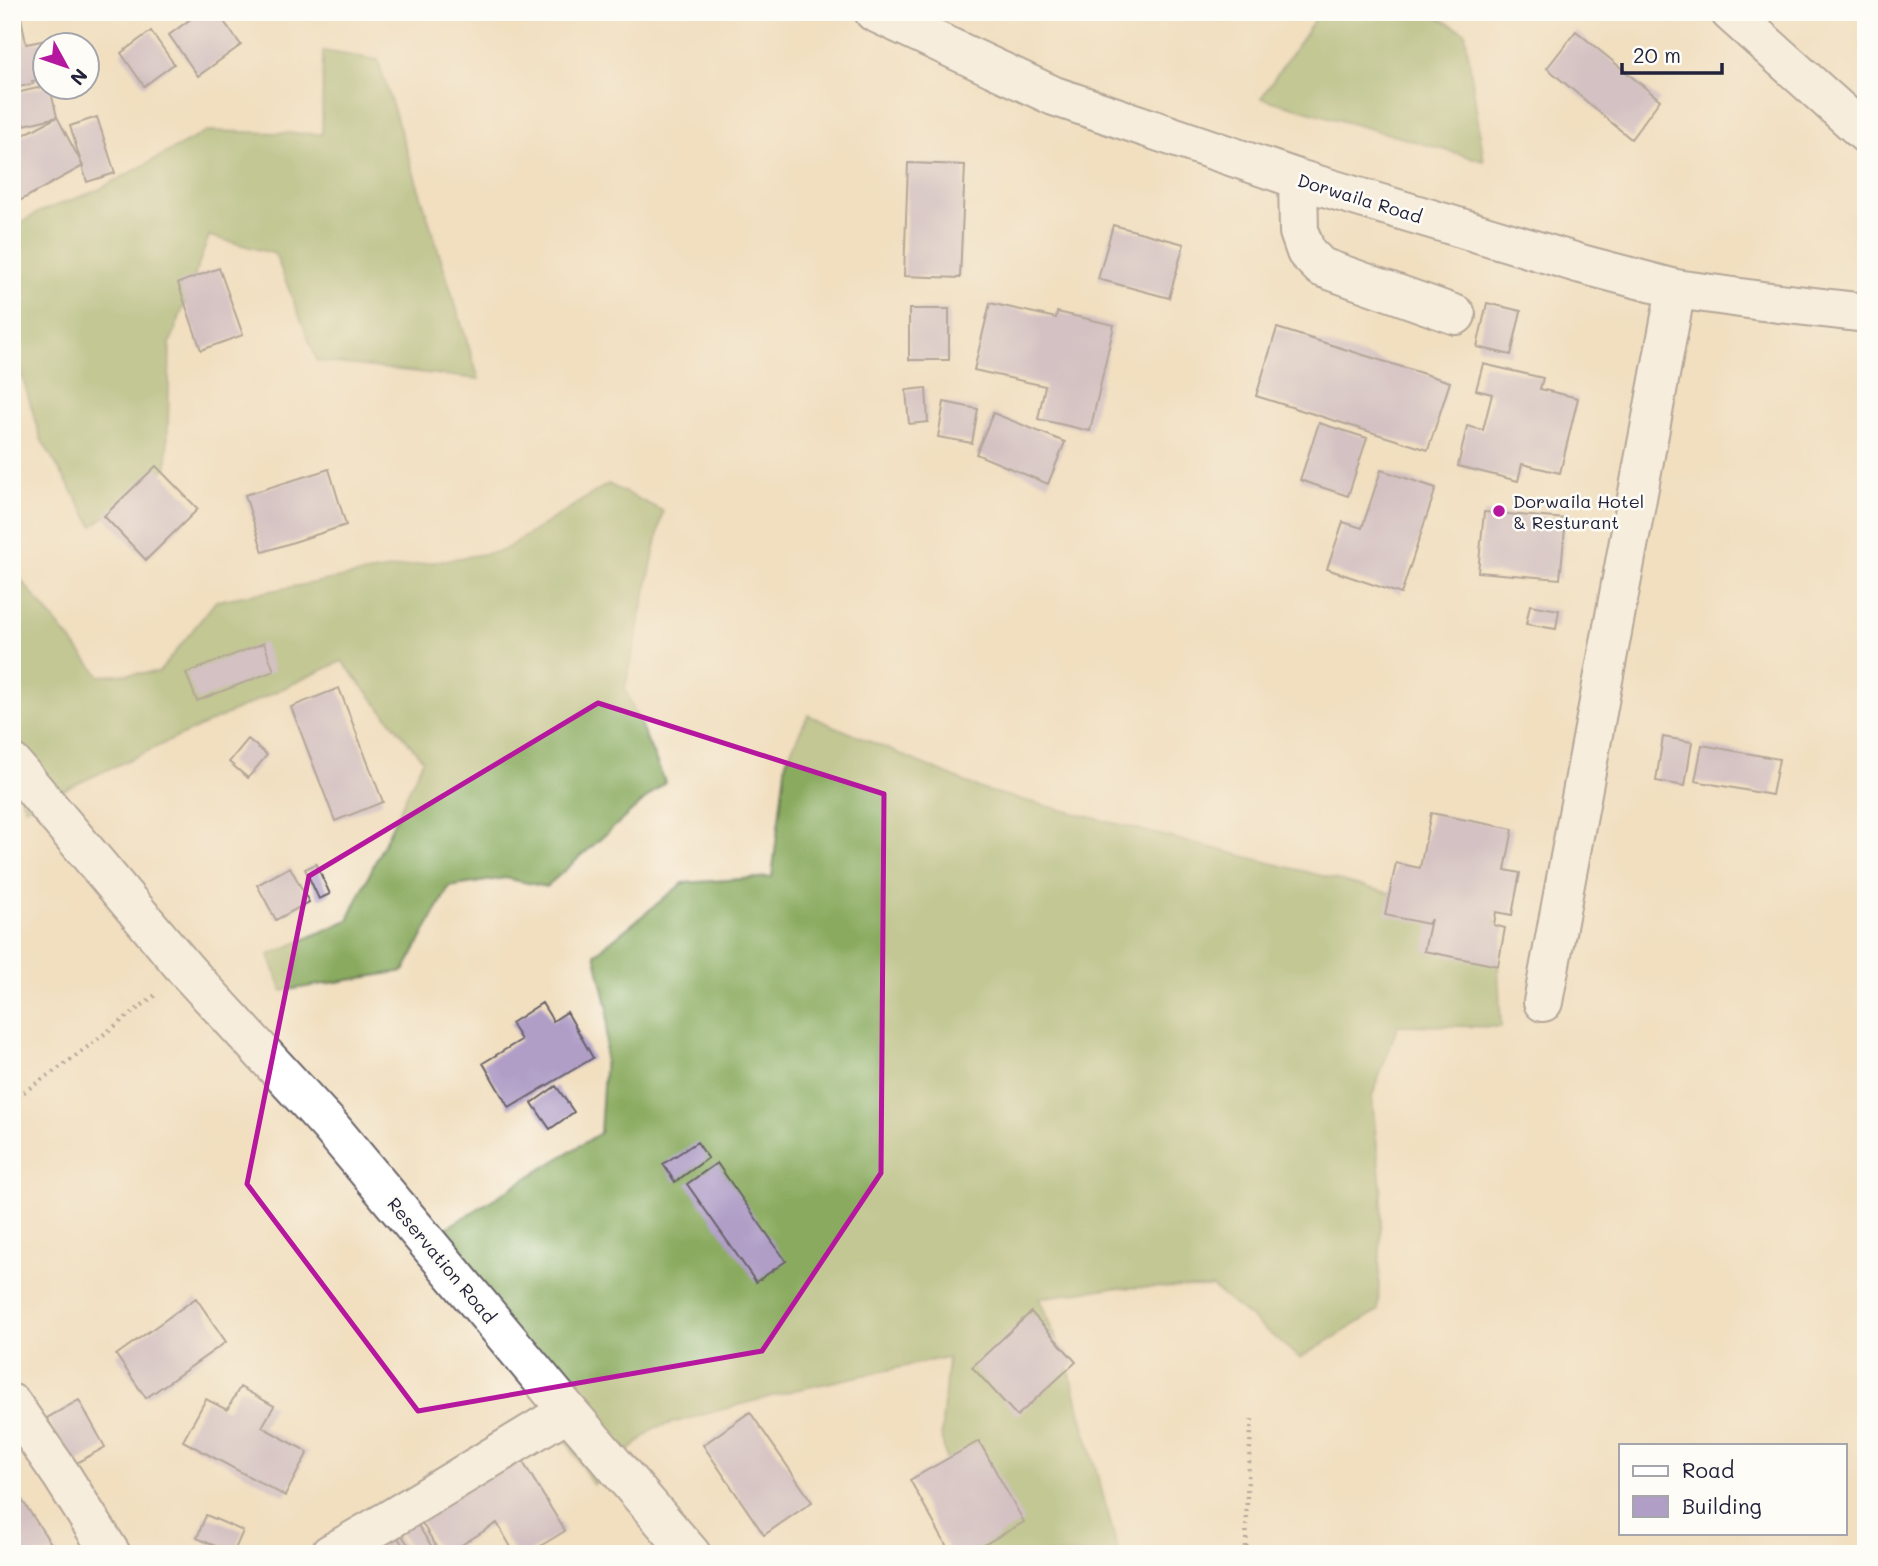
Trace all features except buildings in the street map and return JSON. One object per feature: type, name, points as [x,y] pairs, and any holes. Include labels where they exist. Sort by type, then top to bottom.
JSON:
[{"type":"street","name":"Dorwaila Road","points":[[874,12],[1054,96],[1298,179],[1581,264],[1675,289],[1866,313]]},
{"type":"street","points":[[1730,12],[1866,134]]},
{"type":"street","points":[[1298,179],[1299,232],[1306,252],[1321,267],[1456,315]]},
{"type":"street","points":[[1543,1002],[1675,289]]},
{"type":"street","name":"Reservation Road","points":[[12,763],[187,971],[329,1125],[691,1554]]},
{"type":"street","points":[[12,1404],[111,1554]]},
{"type":"street","points":[[330,1554],[568,1411]]},
{"type":"path","points":[[12,1100],[187,971]]},
{"type":"path","points":[[1246,1554],[1252,1415]]},
{"type":"highlighted area","points":[[598,703],[884,794],[881,1173],[762,1351],[418,1411],[247,1184],[309,876]]},
{"type":"green space","points":[[1320,12],[1428,12],[1465,32],[1484,161],[1261,98]]},
{"type":"green space","points":[[323,51],[378,60],[479,379],[317,361],[275,254],[209,236],[170,344],[167,467],[93,526],[41,439],[12,343],[12,228],[39,212],[98,190],[207,131],[322,134]]},
{"type":"green space","points":[[608,484],[663,511],[625,689],[665,782],[546,887],[505,878],[449,887],[404,971],[282,991],[269,955],[348,920],[423,760],[342,661],[25,808],[12,777],[12,569],[100,676],[159,672],[216,601],[502,551]]},
{"type":"green space","points":[[808,715],[984,790],[1496,920],[1501,1027],[1398,1025],[1372,1097],[1382,1196],[1378,1311],[1300,1358],[1212,1287],[1109,1288],[1039,1298],[1069,1370],[1119,1554],[964,1554],[941,1434],[948,1357],[795,1390],[654,1428],[593,1485],[440,1232],[600,1133],[608,1009],[595,954],[683,883],[772,877],[786,761]]},
{"type":"place","name":"Dorwaila Hotel & Resturant","points":[[1499,511]]}]
